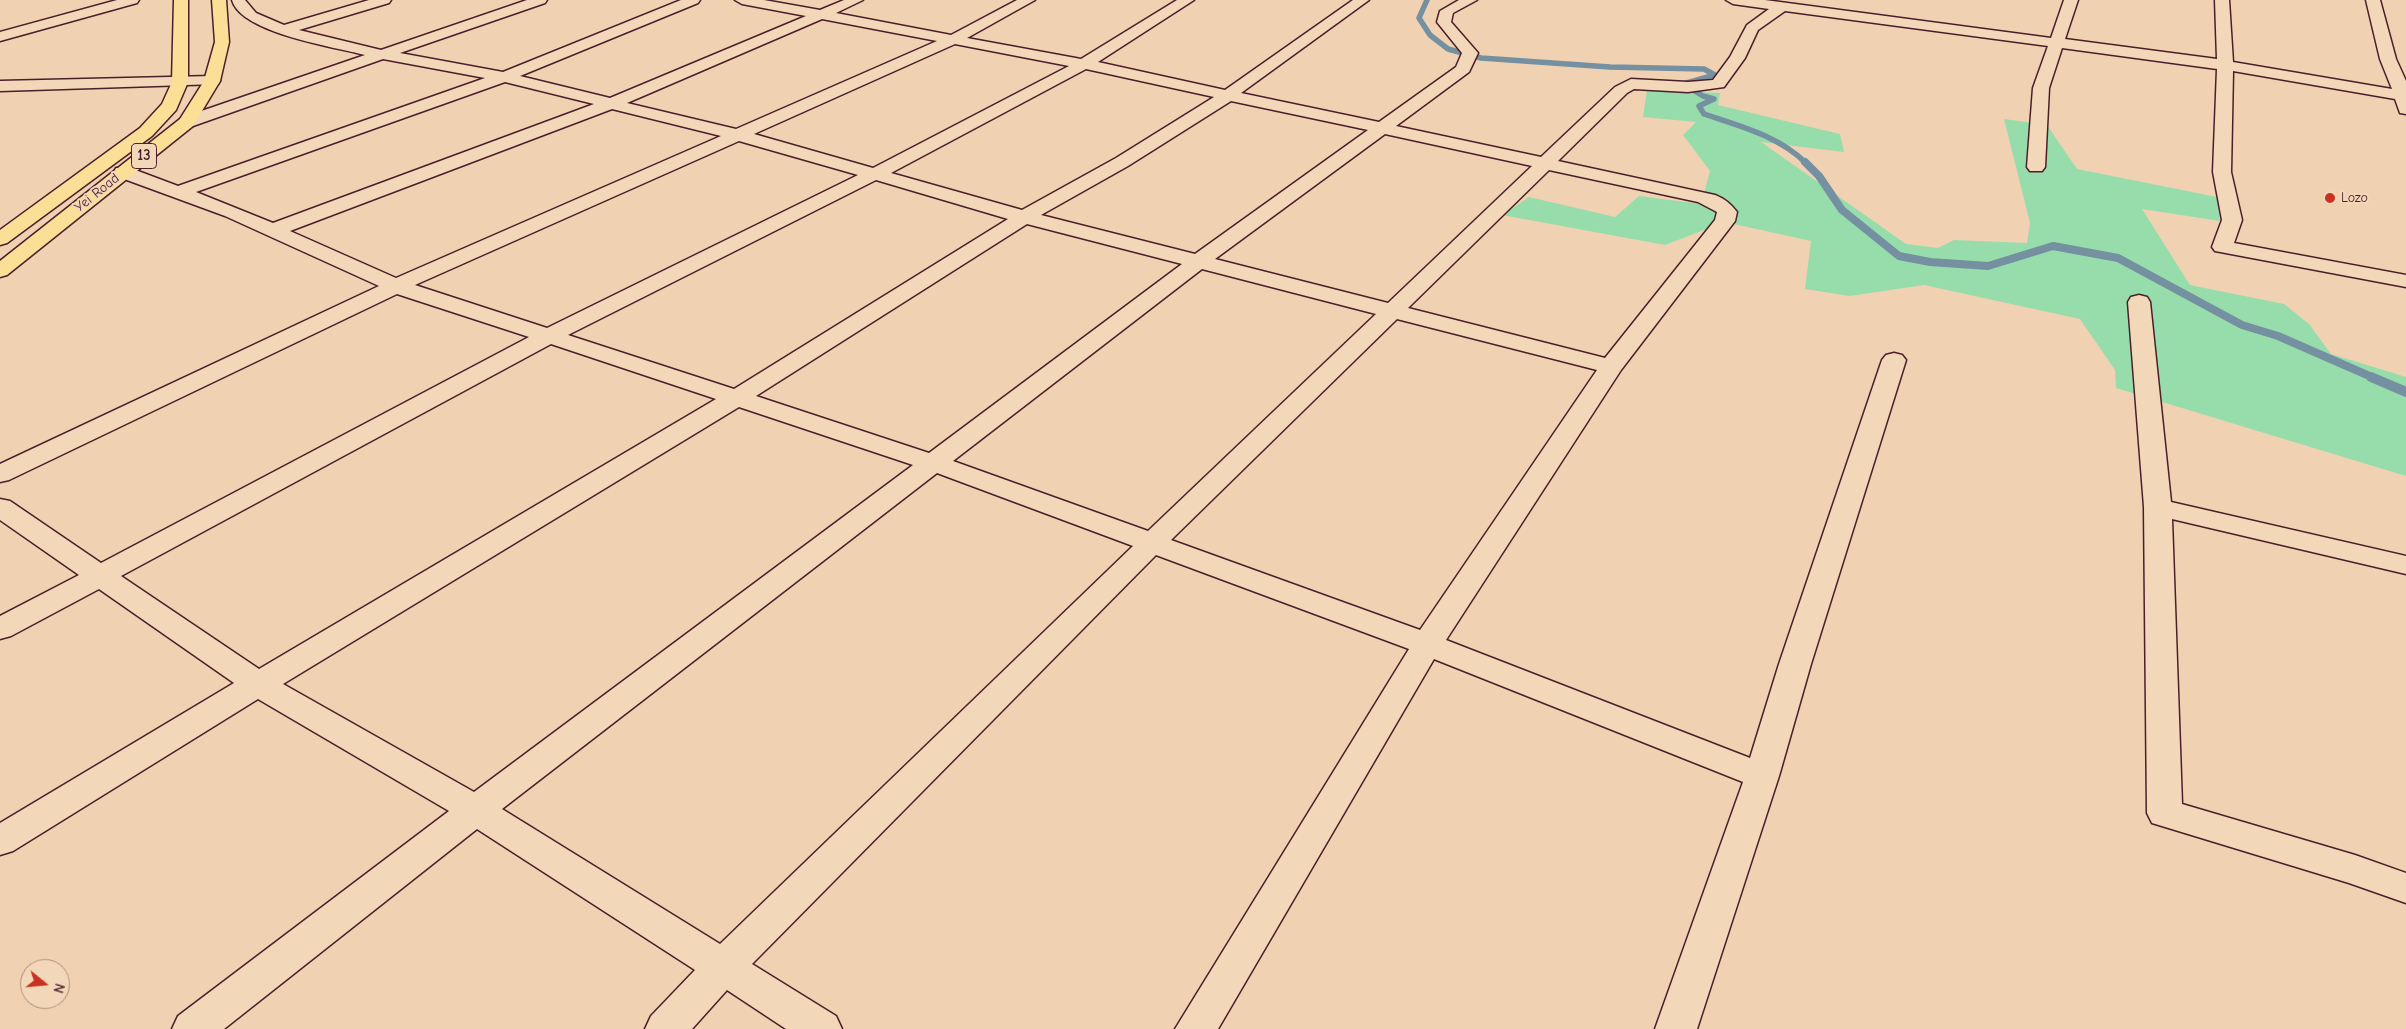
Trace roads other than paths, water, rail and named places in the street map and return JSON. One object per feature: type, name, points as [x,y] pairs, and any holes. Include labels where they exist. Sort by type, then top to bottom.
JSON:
[{"type":"main road","name":"Yei Road","points":[[0,239],[146,132],[170,106],[180,82],[181,0]]},
{"type":"main road","name":"Yei Road","points":[[0,271],[187,122],[212,81],[222,42],[220,2]]},
{"type":"street","points":[[0,37],[132,0]]},
{"type":"street","points":[[220,2],[239,0],[251,16],[283,30],[379,54],[504,77],[738,135],[1024,217],[1611,367]]},
{"type":"street","points":[[283,30],[384,0]]},
{"type":"street","points":[[187,122],[379,54],[540,0]]},
{"type":"street","points":[[176,193],[504,77],[693,0]]},
{"type":"street","points":[[742,0],[1084,64],[1382,127],[1700,197],[1723,206],[1728,212],[1725,222],[1611,367],[1427,644],[1196,1029]]},
{"type":"street","points":[[270,231],[610,104],[856,0]]},
{"type":"street","points":[[0,474],[396,286],[952,40],[1028,0]]},
{"type":"street","points":[[0,629],[549,336],[875,174],[1084,64],[1187,0]]},
{"type":"street","points":[[193,1029],[476,810],[1199,261],[1463,69],[1470,53],[1444,22],[1447,11],[1470,0]]},
{"type":"street","points":[[1733,0],[1781,4],[2225,65],[2404,100],[2398,77],[2388,59],[2373,0]]},
{"type":"street","points":[[2036,167],[2041,88],[2058,43],[2071,0]]},
{"type":"street","points":[[2222,0],[2225,65],[2222,172],[2232,220],[2222,247],[2406,281]]},
{"type":"street","points":[[0,841],[258,684],[738,397],[1024,217],[1122,162],[1228,95],[1357,1]]},
{"type":"street","points":[[666,1029],[724,966],[1153,542],[1621,90],[1631,84],[1688,87],[1718,84],[1737,58],[1752,28],[1781,4]]},
{"type":"street","points":[[1905,22],[1913,8]]},
{"type":"street","points":[[0,86],[212,81]]},
{"type":"street","points":[[123,172],[232,212],[270,231],[396,286],[934,463],[1427,644],[1762,776]]},
{"type":"street","points":[[2139,302],[2158,507],[2165,812],[2355,870],[2406,888]]},
{"type":"street","points":[[1676,1029],[1762,776],[1798,655],[1894,360]]},
{"type":"street","points":[[2158,507],[2406,565]]},
{"type":"street","points":[[0,508],[258,684],[476,810],[821,1029]]},
{"type":"waterway","points":[[1427,0],[1419,18],[1430,35],[1448,49],[1481,58],[1610,67],[1704,69],[1715,75],[1683,84],[1703,96],[1714,99],[1699,106],[1704,114],[1772,139],[1796,154],[1807,164]]},
{"type":"waterway","points":[[1807,164],[1819,176],[1842,210],[1899,256],[1930,262],[1988,266],[2053,246],[2118,258],[2242,325],[2278,336],[2374,378]]},
{"type":"waterway","points":[[2371,377],[2406,392]]},
{"type":"place","name":"Lozo","points":[[2330,198]]}]
